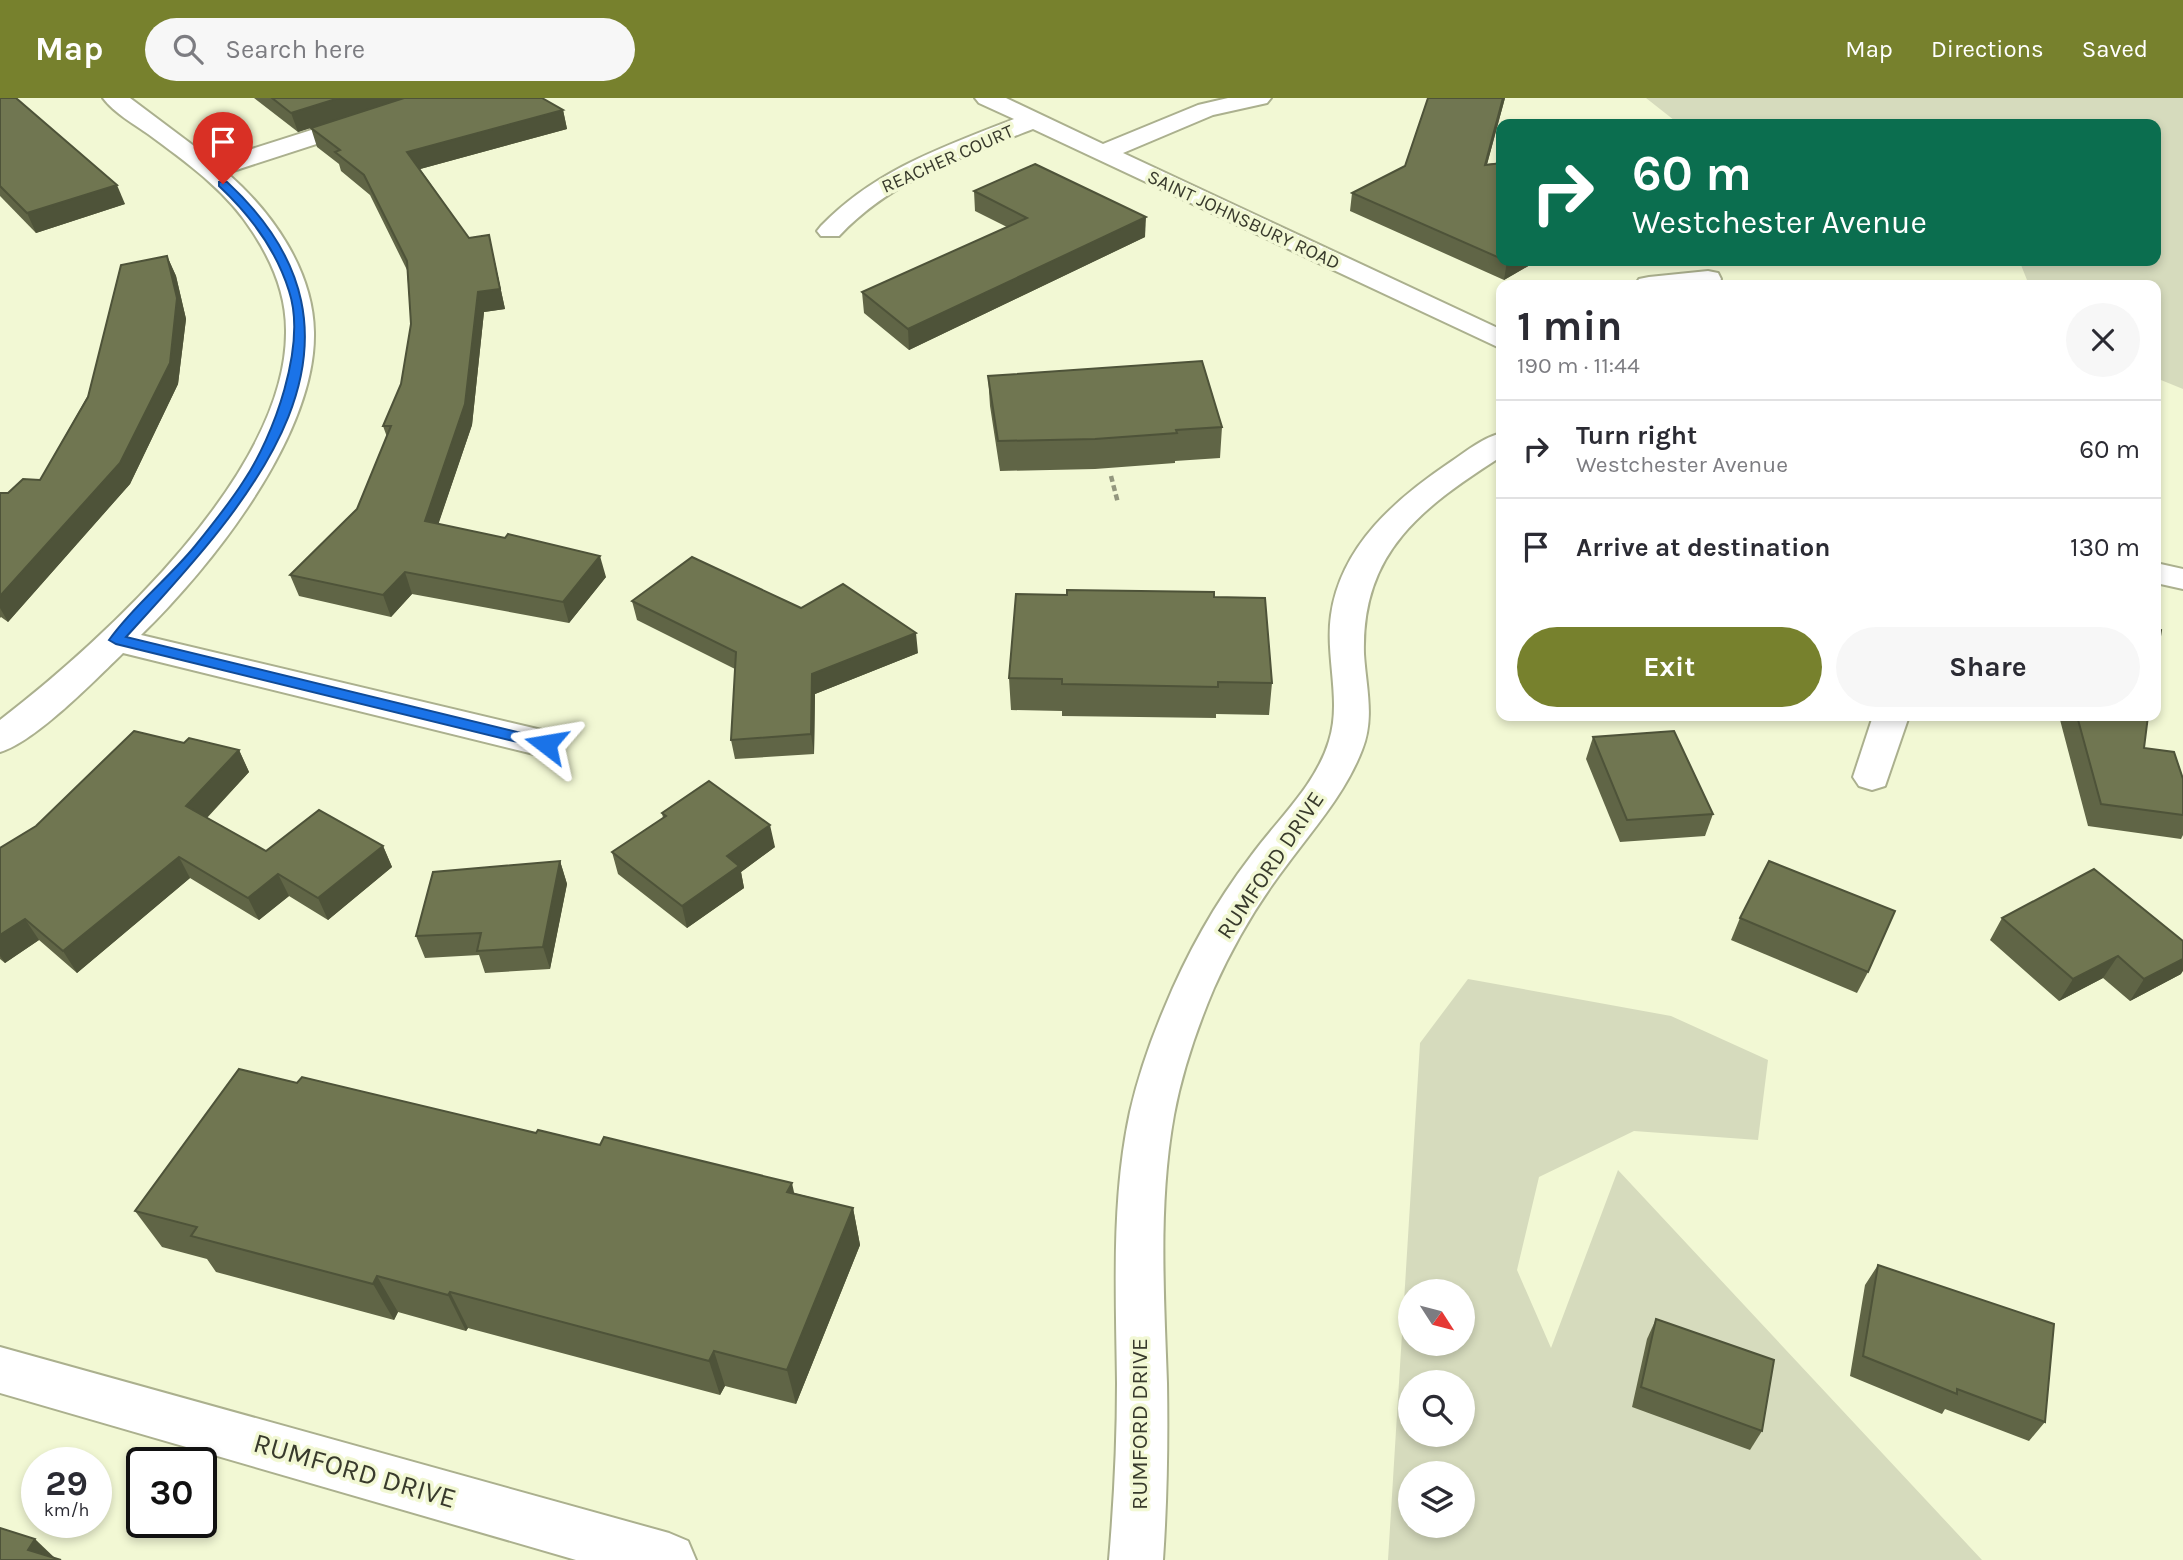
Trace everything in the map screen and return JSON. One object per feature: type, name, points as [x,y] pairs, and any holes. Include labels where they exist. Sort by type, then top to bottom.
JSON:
[{"type":"street","points":[[0,739],[116,640],[199,550],[251,481],[285,411],[300,344],[296,293],[276,248],[251,210],[209,171],[115,98]]},
{"type":"street","points":[[209,171],[435,98]]},
{"type":"street","name":"SAINT JOHNSBURY ROAD","points":[[987,98],[1496,338]]},
{"type":"street","points":[[1104,152],[1206,110],[1259,98]]},
{"type":"street","name":"REACHER COURT","points":[[830,231],[845,212],[877,188],[916,168],[1036,119]]},
{"type":"street","points":[[1698,280],[1708,279]]},
{"type":"street","name":"RUMFORD DRIVE","points":[[1136,1560],[1142,1475],[1139,1267],[1150,1122],[1186,1005],[1228,922],[1265,866],[1313,803],[1344,751],[1353,709],[1347,651],[1350,596],[1371,551],[1404,509],[1496,446]]},
{"type":"street","points":[[2161,574],[2183,579]]},
{"type":"street","points":[[116,640],[546,744]]},
{"type":"street","points":[[1871,777],[1889,721]]},
{"type":"street","name":"RUMFORD DRIVE","points":[[0,1370],[669,1560]]},
{"type":"path","points":[[1111,476],[1118,503]]},
{"type":"green space","points":[[1646,98],[2183,98],[2183,389],[2161,380],[2161,280],[2027,280],[2021,266],[2161,266],[2161,119],[1673,119]]},
{"type":"green space","points":[[1468,979],[1671,1016],[1768,1060],[1758,1140],[1634,1131],[1539,1177],[1517,1270],[1551,1348],[1618,1170],[1982,1560],[1388,1560],[1398,1398],[1398,1447],[1475,1447],[1475,1370],[1400,1370],[1401,1356],[1475,1356],[1475,1279],[1405,1279],[1420,1043]]},
{"type":"building","points":[[0,98],[16,98],[117,185],[27,213],[0,186]]},
{"type":"building","points":[[272,98],[339,98],[291,113]]},
{"type":"building","points":[[404,98],[542,98],[563,110],[407,152],[469,238],[489,235],[500,289],[478,292],[465,404],[425,521],[505,538],[508,534],[600,556],[563,602],[405,572],[383,595],[290,575],[357,509],[391,426],[383,426],[401,384],[411,324],[407,261],[364,175],[335,152],[340,150],[311,128]]},
{"type":"building","points":[[1428,98],[1503,98],[1485,165],[1496,164],[1496,256],[1352,193],[1405,166]]},
{"type":"building","points":[[1035,164],[1146,217],[908,329],[862,292],[1027,218],[974,191]]},
{"type":"building","points":[[167,256],[177,298],[170,363],[120,463],[0,596],[0,493],[8,493],[23,479],[40,480],[88,397],[121,265]]},
{"type":"building","points":[[1202,361],[1222,427],[1095,439],[998,441],[988,376]]},
{"type":"building","points":[[692,557],[801,608],[843,584],[916,633],[812,674],[811,734],[731,740],[736,652],[632,601]]},
{"type":"building","points":[[1067,590],[1214,592],[1214,597],[1265,598],[1272,683],[1218,682],[1218,687],[1062,684],[1062,679],[1009,678],[1016,594],[1067,595]]},
{"type":"building","points":[[2078,721],[2147,721],[2144,748],[2174,752],[2183,779],[2183,815],[2101,804]]},
{"type":"building","points":[[134,731],[184,743],[189,738],[239,750],[186,806],[266,851],[319,810],[383,846],[318,898],[278,874],[248,898],[179,857],[63,951],[25,919],[0,935],[0,848],[36,826]]},
{"type":"building","points":[[1674,731],[1713,814],[1627,820],[1593,737]]},
{"type":"building","points":[[709,781],[770,825],[727,856],[739,866],[682,906],[612,852],[666,816],[662,813]]},
{"type":"building","points":[[560,861],[543,947],[477,951],[481,933],[416,936],[433,872]]},
{"type":"building","points":[[1769,861],[1895,911],[1868,972],[1740,918]]},
{"type":"building","points":[[2094,869],[2183,941],[2183,959],[2144,979],[2118,956],[2073,979],[2002,918]]},
{"type":"building","points":[[239,1069],[297,1083],[302,1077],[536,1133],[538,1130],[600,1145],[604,1137],[792,1183],[787,1192],[853,1208],[787,1370],[714,1351],[709,1361],[450,1292],[448,1295],[377,1276],[373,1284],[191,1236],[197,1227],[135,1211]]},
{"type":"building","points":[[1878,1265],[2054,1324],[2045,1422],[1957,1389],[1957,1394],[1863,1356]]},
{"type":"building","points":[[1656,1319],[1774,1360],[1762,1431],[1641,1387]]},
{"type":"building","points":[[0,1528],[21,1535],[21,1538],[35,1539],[28,1550],[61,1560],[0,1560]]},
{"type":"route","points":[[223,184],[251,210],[276,248],[296,293],[300,344],[285,411],[251,481],[199,550],[116,640],[546,744]]}]
